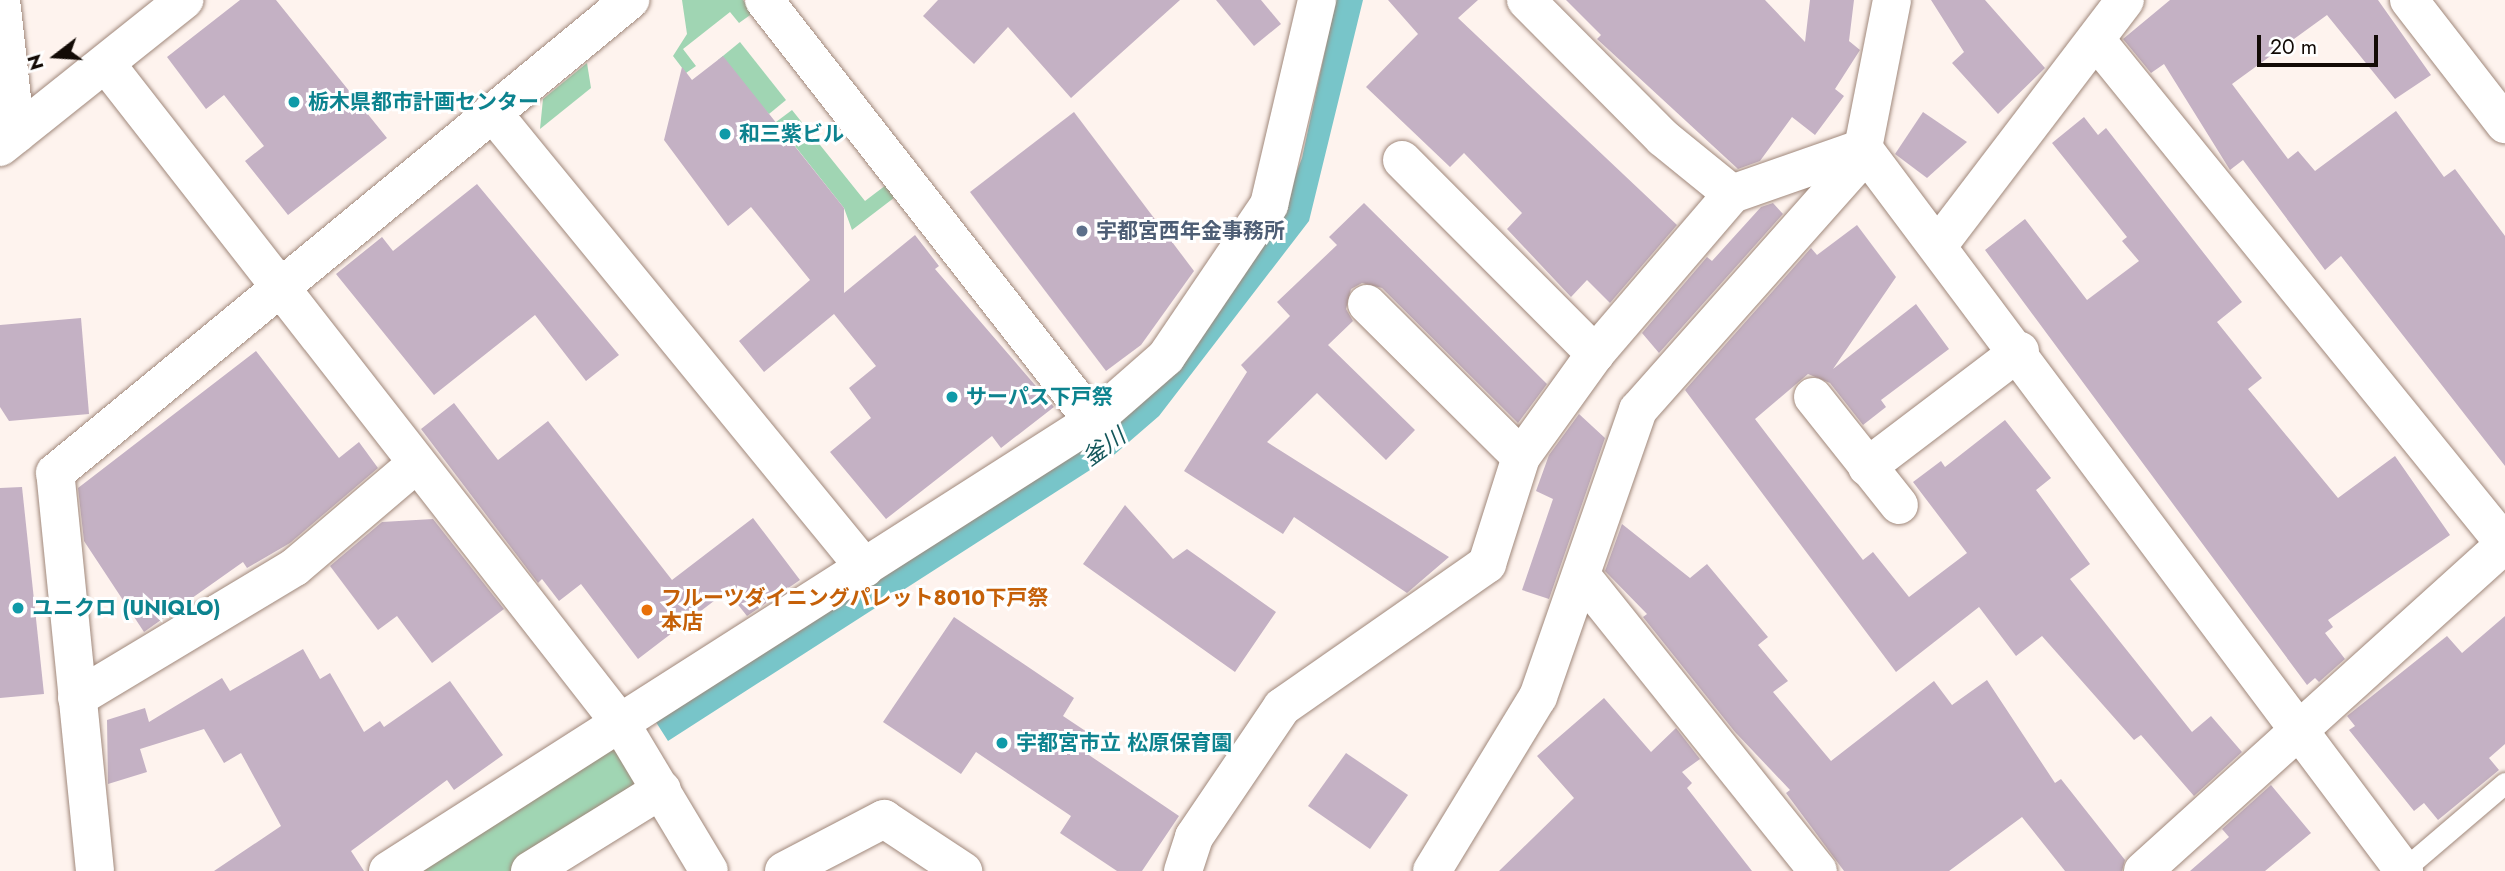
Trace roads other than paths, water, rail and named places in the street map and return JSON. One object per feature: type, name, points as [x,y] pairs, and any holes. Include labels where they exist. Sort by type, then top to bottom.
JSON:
[{"type":"street","points":[[1,0],[8,140]]},
{"type":"street","points":[[8,140],[184,0]]},
{"type":"street","points":[[95,871],[55,473],[279,293],[492,112],[630,0]]},
{"type":"street","points":[[764,0],[1093,421]]},
{"type":"street","points":[[388,871],[625,730],[865,568],[1093,421],[1166,357],[1269,205],[1317,0]]},
{"type":"street","points":[[1526,0],[1663,138],[1732,194]]},
{"type":"street","points":[[1432,871],[1532,709],[1584,579],[1638,410],[1853,169],[1863,148],[1892,0]]},
{"type":"street","points":[[1940,243],[2124,0]]},
{"type":"street","points":[[2409,0],[2505,124]]},
{"type":"street","points":[[2096,40],[2505,544],[2143,871]]},
{"type":"street","points":[[106,64],[279,293],[625,730],[709,871]]},
{"type":"street","points":[[492,112],[865,568]]},
{"type":"street","points":[[1184,871],[1194,837],[1282,707],[1487,564],[1521,457],[1595,354],[1732,194],[1863,148]]},
{"type":"street","points":[[1863,148],[1940,243],[2301,726],[2403,871]]},
{"type":"street","points":[[1402,160],[1595,354]]},
{"type":"street","points":[[1367,304],[1521,457]]},
{"type":"street","points":[[1867,467],[2020,351]]},
{"type":"street","points":[[1813,397],[1899,505]]},
{"type":"street","points":[[78,698],[295,567],[415,465]]},
{"type":"street","points":[[1584,579],[1818,871]]},
{"type":"street","points":[[530,871],[658,783]]},
{"type":"street","points":[[784,871],[884,819],[963,871]]},
{"type":"lane","points":[[2403,871],[2505,783]]},
{"type":"water","name":"釜川","points":[[1336,0],[1363,0],[1309,221],[1159,416],[1115,454],[668,741],[654,719],[1098,438],[1282,211],[1302,158]]},
{"type":"place","name":"栃木県都市計画センター","points":[[294,102]]},
{"type":"place","name":"和三紫ビル","points":[[725,134]]},
{"type":"place","name":"宇都宮西年金事務所","points":[[1082,231]]},
{"type":"place","name":"サーパス下戸祭","points":[[952,397]]},
{"type":"place","name":"ユニクロ (UNIQLO)","points":[[18,608]]},
{"type":"place","name":"フルーツダイニングパレット8010下戸祭 本店","points":[[647,610]]},
{"type":"place","name":"宇都宮市立 松原保育園","points":[[1002,743]]}]
